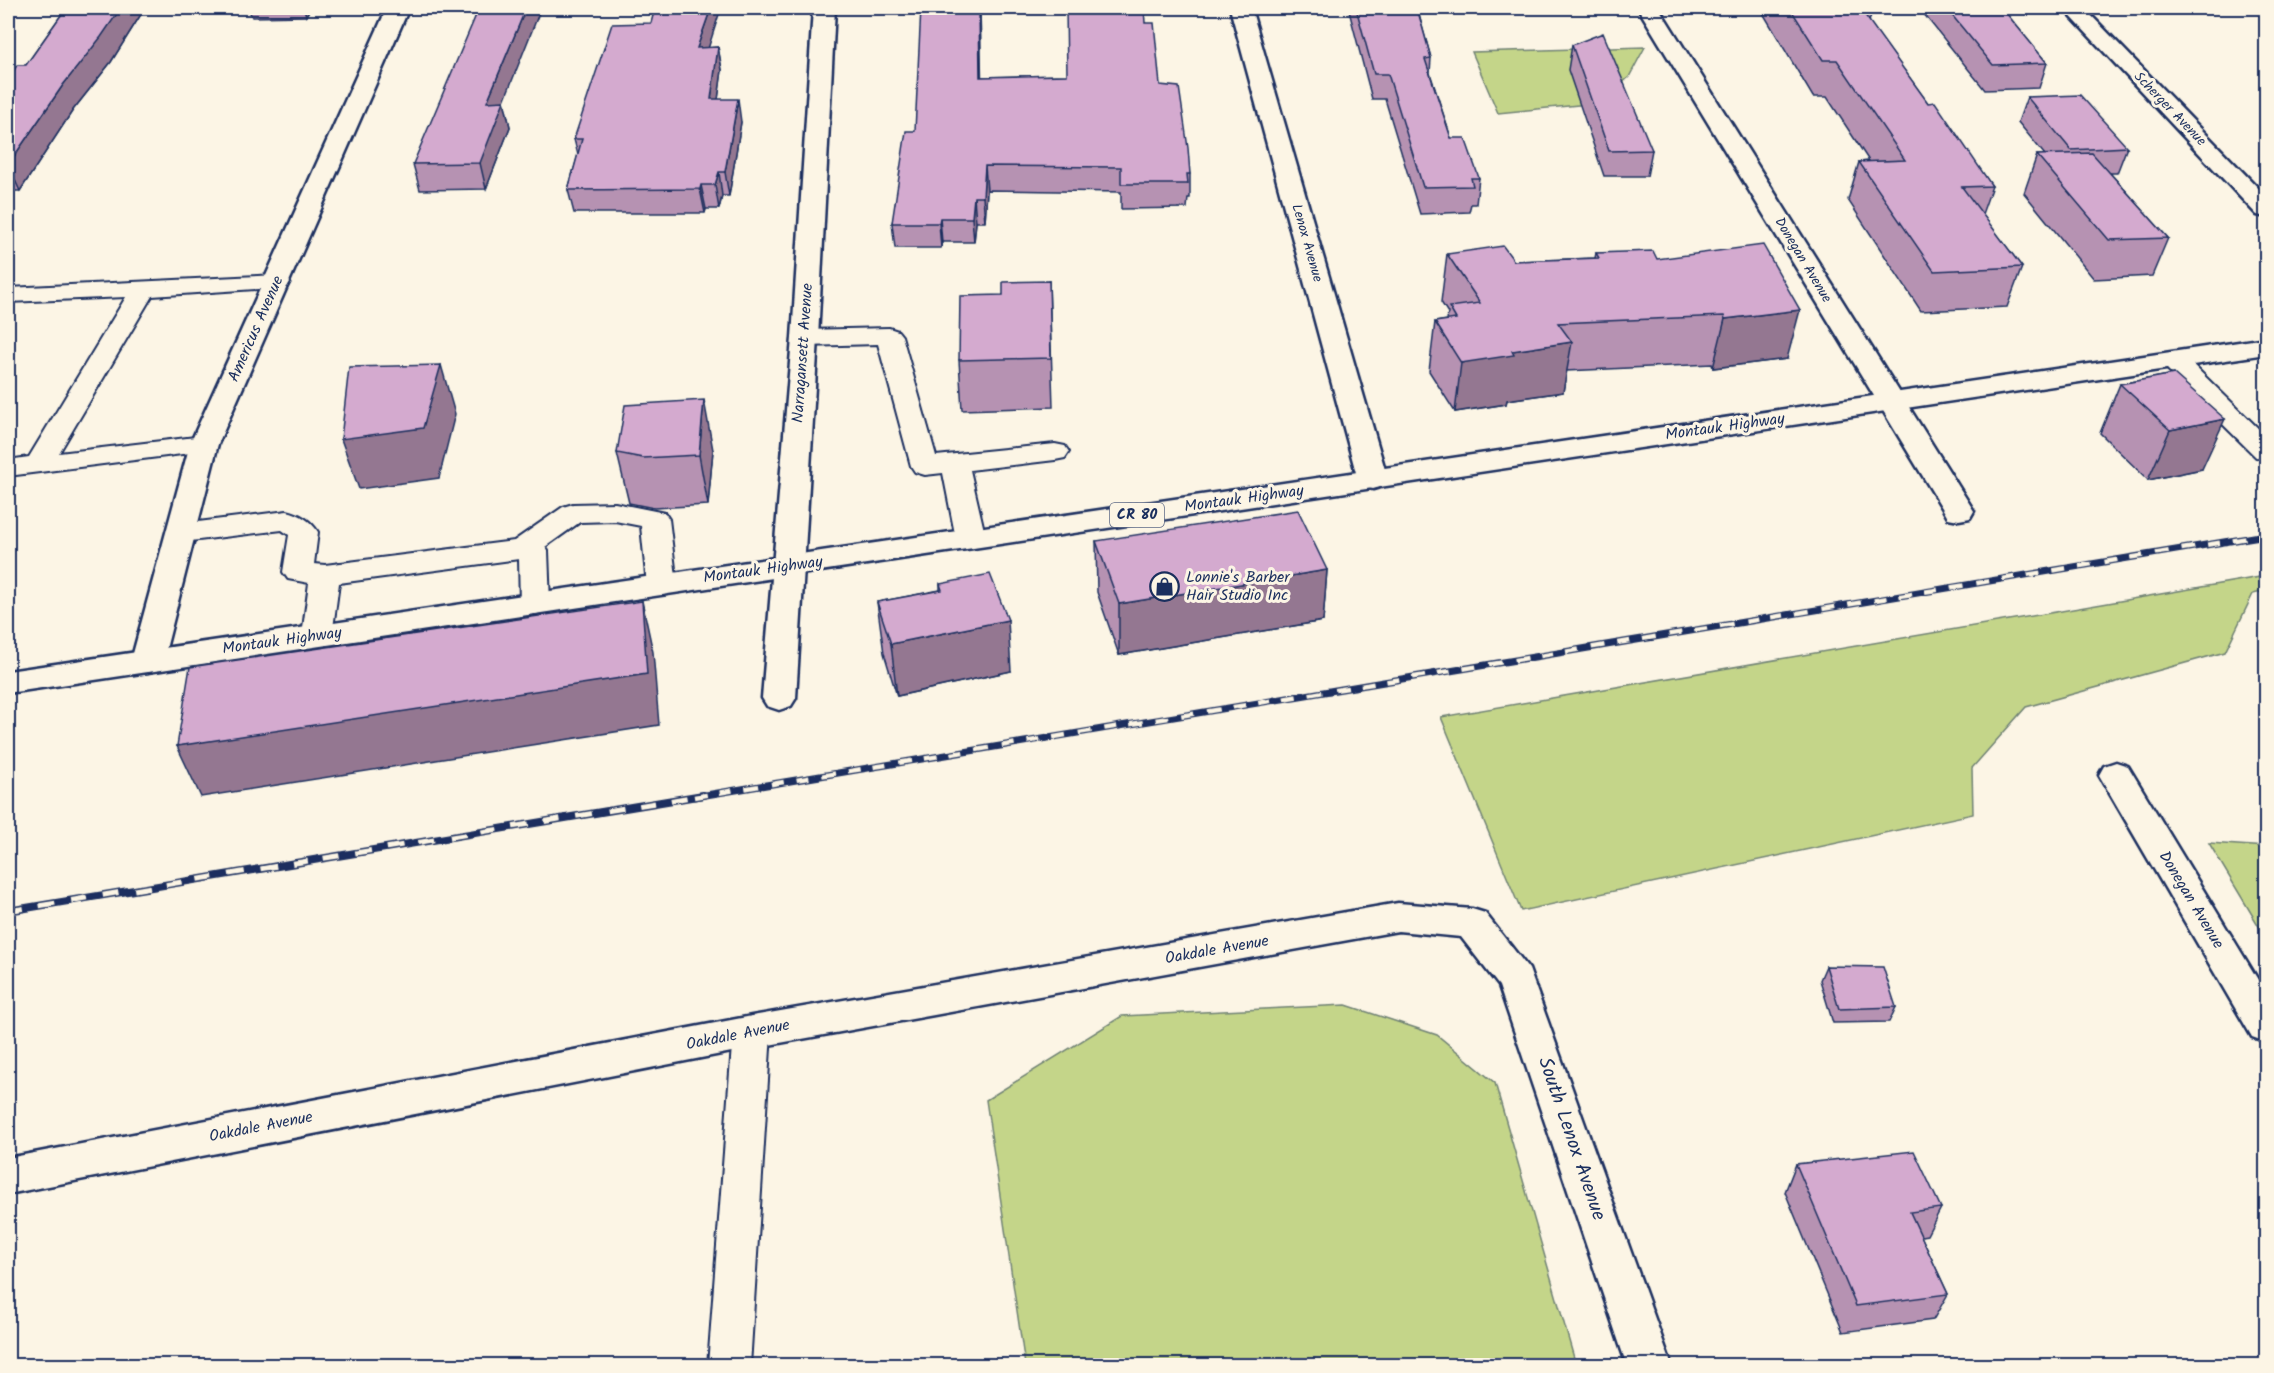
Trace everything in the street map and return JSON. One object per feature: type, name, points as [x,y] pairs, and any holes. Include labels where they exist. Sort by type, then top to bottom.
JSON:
[{"type":"street","name":"Americus Avenue","points":[[147,661],[204,444],[398,8]]},
{"type":"street","name":"Narragansett Avenue","points":[[779,698],[805,338],[824,8]]},
{"type":"street","name":"Lenox Avenue","points":[[1240,8],[1373,480]]},
{"type":"street","name":"Donegan Avenue","points":[[1648,8],[1959,511]]},
{"type":"street","name":"Scherger Avenue","points":[[2073,8],[2266,210]]},
{"type":"street","name":"Montauk Highway","points":[[8,682],[2266,346]]},
{"type":"street","name":"Donegan Avenue","points":[[2116,775],[2266,1026]]},
{"type":"street","name":"Oakdale Avenue","points":[[8,1176],[752,1032],[1398,917],[1472,923]]},
{"type":"street","name":"South Lenox Avenue","points":[[1472,923],[1516,980],[1650,1365]]},
{"type":"lane","points":[[8,296],[278,282]]},
{"type":"lane","points":[[39,464],[143,289]]},
{"type":"lane","points":[[805,338],[889,336],[925,466],[1055,452]]},
{"type":"lane","points":[[2173,360],[2266,451]]},
{"type":"lane","points":[[8,468],[204,444]]},
{"type":"lane","points":[[955,463],[971,539]]},
{"type":"lane","points":[[522,549],[573,513],[615,512],[655,519],[662,585]]},
{"type":"lane","points":[[182,533],[287,520],[304,532],[298,572],[325,575],[522,549],[533,551],[535,604]]},
{"type":"lane","points":[[317,636],[325,575]]},
{"type":"lane","points":[[729,1365],[752,1032]]},
{"type":"green space","points":[[1645,47],[1629,77],[1599,103],[1498,113],[1472,52]]},
{"type":"green space","points":[[2266,576],[2266,591],[2253,594],[2225,652],[2026,707],[1972,768],[1973,814],[1521,911],[1441,717]]},
{"type":"green space","points":[[2209,843],[2266,847],[2266,938]]},
{"type":"green space","points":[[1346,1005],[1437,1035],[1495,1083],[1576,1365],[1025,1365],[986,1100],[1122,1016]]},
{"type":"building","points":[[66,8],[121,8],[63,85],[8,165],[8,80],[17,65],[26,65]]},
{"type":"building","points":[[479,8],[526,8],[487,102],[504,101],[480,163],[413,164]]},
{"type":"building","points":[[655,8],[711,8],[697,48],[718,47],[711,99],[738,99],[725,172],[719,172],[715,185],[701,185],[700,189],[568,190],[582,139],[574,139],[612,24],[651,23]]},
{"type":"building","points":[[921,8],[979,8],[980,77],[1067,75],[1066,8],[1144,8],[1145,23],[1154,23],[1160,85],[1179,87],[1188,148],[1190,174],[1187,174],[1188,184],[1121,184],[1121,167],[985,166],[983,197],[974,197],[972,218],[940,218],[939,223],[892,223],[906,131],[915,131]]},
{"type":"building","points":[[1356,8],[1417,8],[1431,58],[1425,59],[1451,138],[1465,138],[1479,178],[1471,178],[1473,186],[1423,187],[1388,74],[1374,74]]},
{"type":"building","points":[[1790,8],[1869,8],[1872,11],[1862,11],[1928,103],[1935,102],[1992,186],[1962,187],[2022,267],[1934,271],[1859,162],[1905,160],[1837,60],[1823,60]]},
{"type":"building","points":[[1946,8],[2002,8],[2047,63],[1993,65]]},
{"type":"building","points":[[1603,33],[1652,150],[1609,151],[1572,45]]},
{"type":"building","points":[[2080,95],[2127,147],[2071,150],[2027,97]]},
{"type":"building","points":[[2092,153],[2168,238],[2109,240],[2037,155]]},
{"type":"building","points":[[1763,245],[1800,310],[1725,319],[1724,316],[1558,323],[1572,342],[1512,351],[1514,355],[1461,363],[1435,322],[1456,319],[1449,307],[1480,303],[1447,254],[1503,246],[1514,261],[1599,258],[1596,253],[1653,251],[1657,259]]},
{"type":"building","points":[[1049,281],[1051,358],[959,360],[960,296],[1003,295],[1003,282]]},
{"type":"building","points":[[441,365],[423,428],[341,439],[349,367]]},
{"type":"building","points":[[2174,374],[2225,419],[2170,430],[2120,384]]},
{"type":"building","points":[[704,400],[699,455],[643,458],[617,453],[625,405]]},
{"type":"building","points":[[1298,510],[1327,570],[1119,604],[1096,541]]},
{"type":"building","points":[[990,574],[1008,620],[891,644],[877,602],[942,590],[940,584]]},
{"type":"building","points":[[642,601],[647,674],[177,746],[190,667]]},
{"type":"building","points":[[1826,966],[1883,967],[1896,1007],[1839,1009]]},
{"type":"building","points":[[1914,1151],[1941,1208],[1910,1212],[1948,1294],[1856,1306],[1796,1164]]},
{"type":"railway","points":[[694,797],[2266,535]]},
{"type":"railway","points":[[8,911],[703,795]]},
{"type":"place","name":"Lonnie's Barber Hair Studio Inc","points":[[1165,586]]}]
